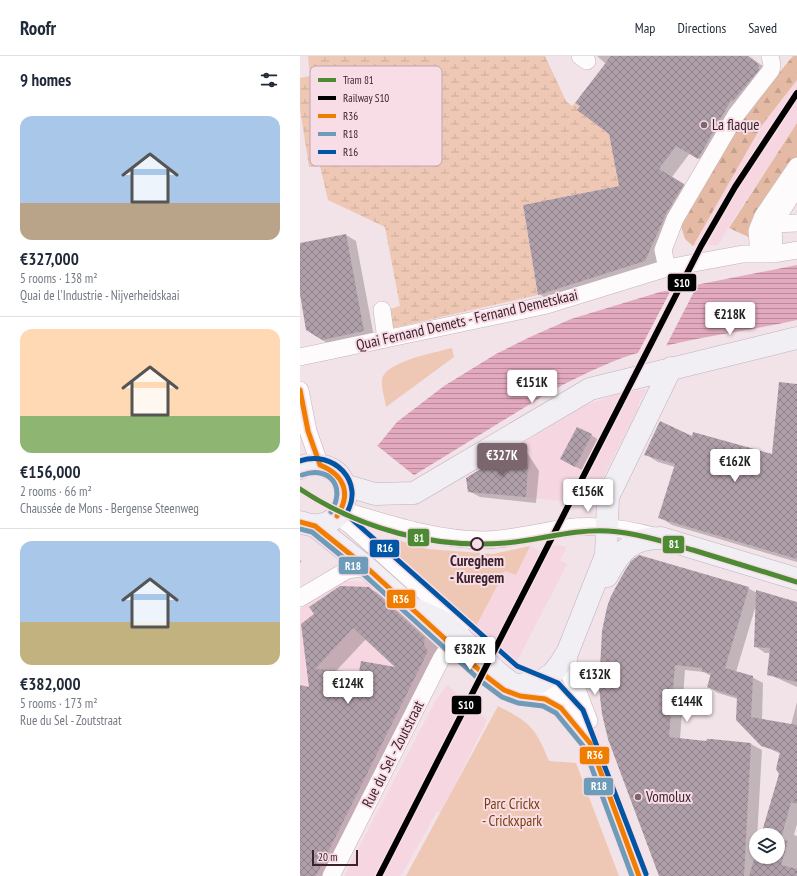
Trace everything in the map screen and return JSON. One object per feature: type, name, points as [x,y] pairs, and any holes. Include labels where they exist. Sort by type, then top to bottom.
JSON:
[{"type":"main road","points":[[324,472],[374,494],[403,493],[590,389],[797,338]]},
{"type":"main road","points":[[307,524],[332,540],[366,567],[412,608],[444,622],[456,642],[511,683],[518,685],[540,682],[552,674],[568,651],[594,589],[606,555],[608,497],[671,368]]},
{"type":"main road","points":[[307,524],[331,522],[348,517],[346,493],[324,472]]},
{"type":"main road","points":[[594,589],[603,582],[616,557],[623,550],[637,542],[651,538],[661,538],[797,579]]},
{"type":"street","points":[[667,268],[663,250],[675,219],[736,114],[771,70],[772,58]]},
{"type":"street","points":[[767,254],[757,231],[764,216],[797,166]]},
{"type":"street","points":[[767,254],[773,224],[797,187]]},
{"type":"street","points":[[773,224],[797,223]]},
{"type":"street","name":"Quai Fernand Demets - Fernand Demetskaai","points":[[300,357],[547,305],[667,268],[743,254],[767,254],[797,250]]},
{"type":"street","points":[[382,310],[386,339]]},
{"type":"street","points":[[300,390],[308,431],[324,472]]},
{"type":"street","points":[[348,517],[434,535],[484,540],[516,538],[568,528],[608,528],[628,530],[661,538]]},
{"type":"street","points":[[348,517],[513,672],[554,689],[578,714],[639,876]]},
{"type":"street","points":[[300,598],[346,570],[366,567]]},
{"type":"street","points":[[456,642],[486,678],[504,690],[520,696],[545,699],[561,708],[590,743]]},
{"type":"street","name":"Rue du Sel - Zoutstraat","points":[[331,876],[441,659],[456,642]]},
{"type":"street","points":[[568,651],[569,674],[578,692],[590,726],[590,743]]},
{"type":"shaded area","points":[[797,80],[797,123],[734,218],[718,245],[693,246],[762,125]]},
{"type":"shaded area","points":[[797,265],[797,320],[683,342],[633,354],[609,363],[575,379],[553,390],[416,474],[300,563],[300,505],[379,444],[397,422],[444,386],[496,354],[571,319],[660,292]]},
{"type":"shaded area","points":[[644,389],[646,390],[637,406],[639,407],[597,489],[595,488],[585,506],[563,504],[564,501],[469,492],[466,478],[582,406],[618,394]]},
{"type":"shaded area","points":[[545,545],[565,546],[566,549],[560,560],[567,564],[516,663],[476,626],[505,570],[507,572],[519,569],[530,546],[541,552]]},
{"type":"shaded area","points":[[336,580],[374,583],[440,643],[324,876],[300,876],[300,610]]},
{"type":"shaded area","points":[[447,685],[487,720],[441,813],[437,811],[401,876],[344,876],[436,700]]},
{"type":"green space","points":[[308,56],[545,56],[566,101],[572,106],[575,103],[580,106],[577,110],[609,134],[619,186],[523,205],[538,295],[393,328],[390,309],[400,306],[385,227],[328,200],[320,166],[442,166],[442,66],[310,66],[310,76]]},
{"type":"green space","points":[[793,56],[797,56],[797,80],[762,125],[693,246],[685,239],[680,223],[735,126]]},
{"type":"green space","points":[[310,76],[310,166],[320,166],[309,167],[300,109],[300,78]]},
{"type":"green space","points":[[797,123],[797,158],[753,239],[729,228]]},
{"type":"green space","points":[[452,348],[454,357],[386,407],[382,380],[391,368],[424,355]]},
{"type":"green space","points":[[391,538],[428,549],[493,554],[530,546],[516,575],[505,571],[476,626],[386,547]]},
{"type":"green space","name":"Parc Crickx - Crickxpark","points":[[498,706],[518,717],[531,727],[540,740],[549,761],[576,763],[619,876],[406,876]]},
{"type":"pier","points":[[699,282],[665,348],[637,355],[672,288]]},
{"type":"pier","points":[[375,444],[415,476],[303,562],[300,560],[300,502]]},
{"type":"building","points":[[611,56],[747,56],[758,64],[759,70],[733,101],[731,100],[698,159],[676,146],[659,169],[684,184],[666,214],[645,261],[538,295],[523,205],[619,186],[609,134],[577,110],[580,106],[575,103]]},
{"type":"building","points":[[346,234],[364,331],[322,340],[306,330],[300,294],[300,243]]},
{"type":"building","points":[[779,382],[797,384],[797,559],[658,518],[675,464],[644,455],[660,421],[692,436],[693,432],[772,454]]},
{"type":"building","points":[[577,427],[592,434],[575,467],[560,459]]},
{"type":"building","points":[[517,447],[528,465],[526,497],[468,492],[466,478]]},
{"type":"building","points":[[639,555],[749,587],[725,668],[753,676],[751,717],[797,725],[797,804],[791,802],[784,828],[763,828],[779,774],[776,769],[780,752],[761,746],[736,720],[737,697],[707,687],[711,673],[702,672],[702,668],[675,665],[669,737],[706,741],[707,739],[711,739],[751,743],[744,876],[659,876],[608,739],[602,714],[599,688],[602,631],[611,596],[631,561]]},
{"type":"building","points":[[340,586],[369,587],[425,638],[424,645],[428,651],[316,876],[300,876],[300,685],[309,687],[301,624],[314,614],[309,607]],"holes":[[[353,628],[395,667],[361,661],[359,672],[315,669]]]},
{"type":"building","points":[[756,590],[797,602],[797,682],[767,675],[770,648],[754,647]]},
{"type":"building","points":[[785,840],[788,841],[785,851]]},
{"type":"building","points":[[753,864],[781,864],[797,869],[797,876],[749,876]]},
{"type":"tram line","name":"81","points":[[300,489],[347,515],[398,533],[425,539],[452,543],[479,544],[519,542],[569,533],[595,531],[619,532],[672,544],[797,582]]},
{"type":"rail line","name":"S10","points":[[379,876],[701,246],[735,187],[797,93]]},
{"type":"transit line","name":"R36","points":[[300,390],[308,431],[320,465]]},
{"type":"transit line","name":"R16","points":[[300,461],[312,459],[324,460],[334,464],[343,471],[349,480],[352,491],[351,502],[346,514],[517,666],[558,683],[583,710],[646,874]]},
{"type":"transit line","name":"R36","points":[[320,465],[335,474],[340,479],[343,486],[345,492],[344,500],[342,508],[337,516]]},
{"type":"transit line","name":"R18","points":[[302,475],[321,473],[328,476],[333,481],[336,487],[337,495],[331,512]]},
{"type":"transit line","name":"R36","points":[[300,522],[315,526],[366,567],[487,677],[504,690],[520,696],[545,699],[561,708],[590,743],[639,876]]},
{"type":"transit line","name":"R18","points":[[300,529],[312,532],[361,572],[482,682],[502,697],[518,703],[543,706],[556,713],[584,747],[632,876]]},
{"type":"place","name":"La flaque","points":[[704,125]]},
{"type":"place","name":"Cureghem - Kuregem","points":[[477,544]]},
{"type":"place","name":"Vomolux","points":[[638,797]]}]
